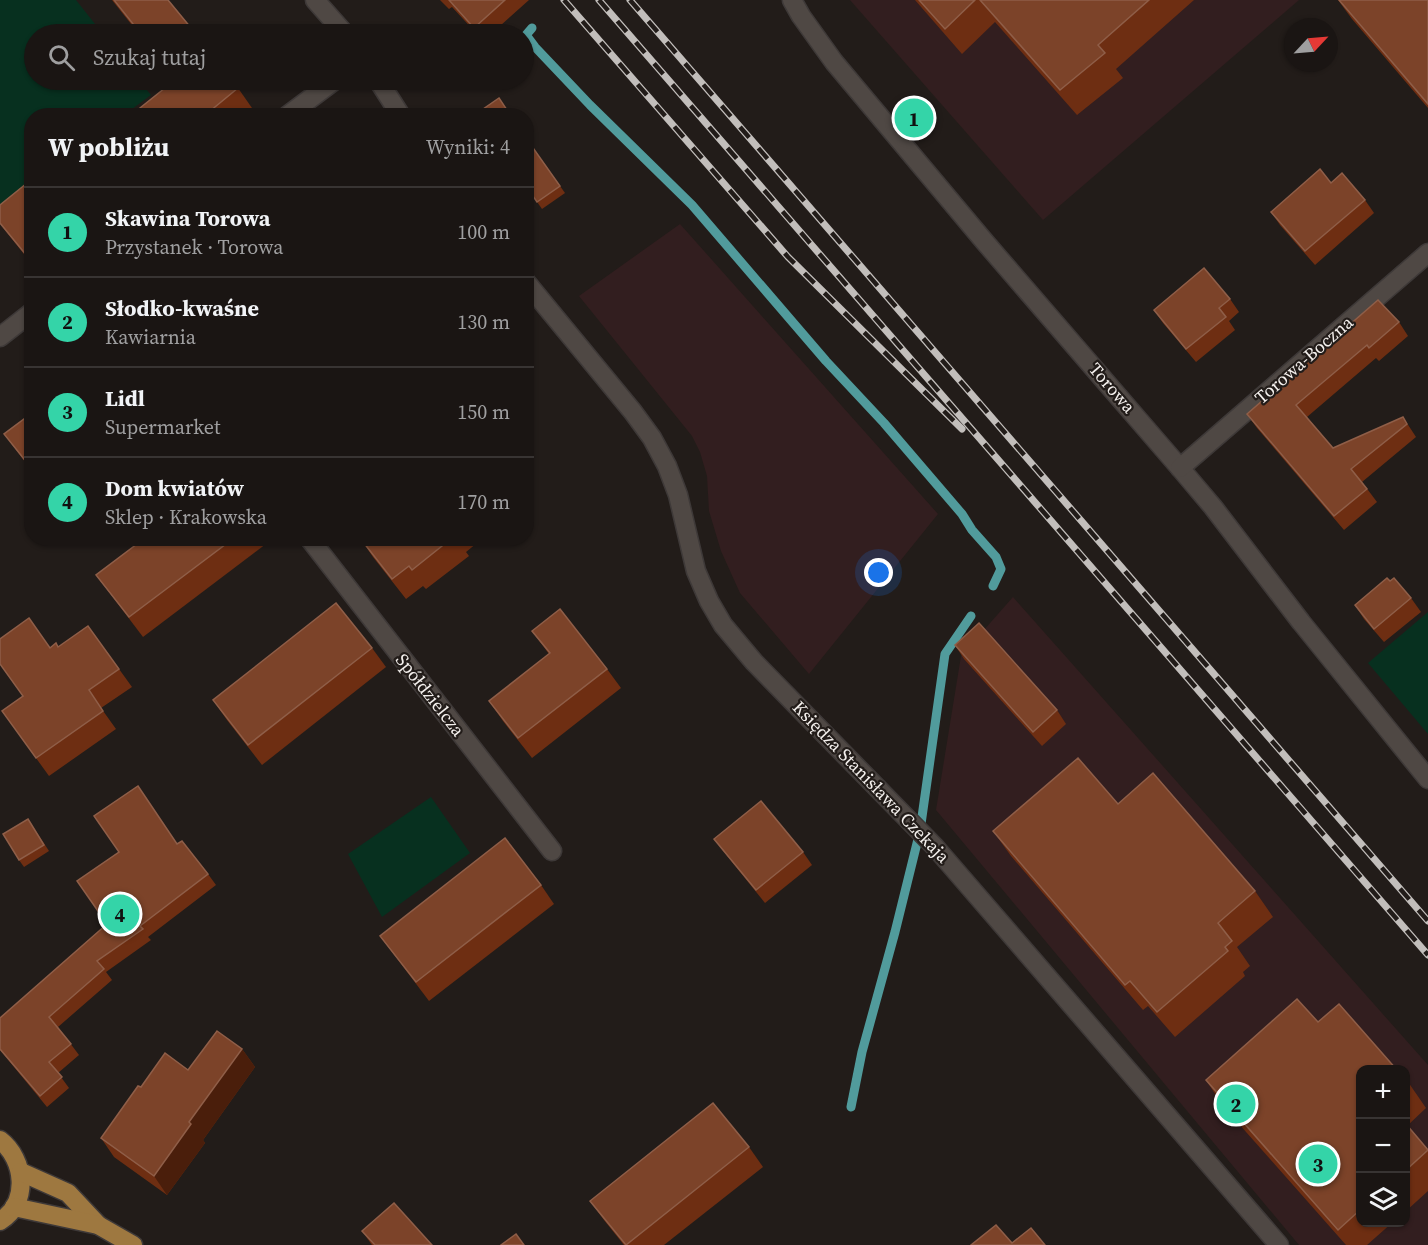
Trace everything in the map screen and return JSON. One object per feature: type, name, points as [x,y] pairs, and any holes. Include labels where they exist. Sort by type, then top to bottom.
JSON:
[{"type":"main road","points":[[0,1140],[7,1145],[16,1158],[21,1172],[21,1184],[14,1207],[0,1221]]},
{"type":"main road","points":[[21,1172],[68,1193],[98,1225],[133,1245]]},
{"type":"main road","points":[[14,1207],[98,1225]]},
{"type":"street","points":[[315,0],[336,24]]},
{"type":"street","name":"Torowa","points":[[792,0],[834,62],[1214,507],[1301,622],[1428,779]]},
{"type":"street","points":[[298,108],[322,90]]},
{"type":"street","points":[[384,90],[396,108]]},
{"type":"street","name":"Torowa-Boczna","points":[[1180,468],[1428,252]]},
{"type":"street","name":"Księdza Stanisława Czekaja","points":[[534,292],[652,438],[667,465],[678,495],[696,571],[709,602],[723,625],[754,662],[935,847],[1279,1245]]},
{"type":"street","points":[[0,337],[24,318]]},
{"type":"street","name":"Spółdzielcza","points":[[315,546],[552,851]]},
{"type":"shaded area","points":[[850,0],[1299,0],[1043,220]]},
{"type":"shaded area","points":[[680,224],[938,514],[809,674],[740,593],[721,551],[709,511],[707,476],[700,452],[692,436],[579,296]]},
{"type":"shaded area","points":[[1013,597],[1428,1065],[1428,1245],[1299,1245],[936,810],[961,656]]},
{"type":"green space","points":[[0,0],[76,0],[95,24],[24,24],[24,90],[147,90],[151,95],[133,108],[24,108],[24,191],[0,210]]},
{"type":"green space","points":[[1428,612],[1428,734],[1368,663]]},
{"type":"green space","points":[[431,797],[470,853],[382,917],[348,854]]},
{"type":"building","points":[[114,0],[168,0],[188,24],[133,24]]},
{"type":"building","points":[[449,0],[505,0],[478,24],[470,24]]},
{"type":"building","points":[[919,0],[975,0],[945,29]]},
{"type":"building","points":[[980,0],[1149,0],[1098,45],[1105,53],[1060,90]]},
{"type":"building","points":[[1339,0],[1428,0],[1428,104]]},
{"type":"building","points":[[162,90],[236,90],[214,108],[140,108]]},
{"type":"building","points":[[499,98],[506,108],[485,108]]},
{"type":"building","points":[[534,149],[560,186],[537,202],[534,198]]},
{"type":"building","points":[[1320,169],[1331,183],[1342,173],[1365,200],[1305,251],[1271,212]]},
{"type":"building","points":[[24,186],[24,252],[0,223],[0,205]]},
{"type":"building","points":[[1204,268],[1230,299],[1219,308],[1226,317],[1186,349],[1154,310]]},
{"type":"building","points":[[1378,300],[1399,322],[1369,348],[1367,345],[1296,405],[1333,448],[1403,417],[1407,424],[1351,469],[1367,489],[1334,516],[1247,414]]},
{"type":"building","points":[[24,419],[24,459],[4,434]]},
{"type":"building","points":[[134,546],[223,546],[129,617],[96,575]]},
{"type":"building","points":[[366,546],[442,546],[412,570],[409,566],[392,579]]},
{"type":"building","points":[[1387,578],[1390,581],[1394,578],[1411,598],[1374,629],[1355,605]]},
{"type":"building","points":[[336,603],[372,648],[248,745],[213,700]]},
{"type":"building","points":[[560,609],[607,669],[518,738],[489,701],[550,653],[532,631]]},
{"type":"building","points":[[29,618],[50,648],[56,643],[58,647],[88,626],[119,669],[89,690],[103,711],[36,758],[2,711],[23,696],[0,664],[0,639]]},
{"type":"building","points":[[979,623],[1057,710],[1033,732],[955,645]]},
{"type":"building","points":[[1078,758],[1118,804],[1153,773],[1255,891],[1218,923],[1232,941],[1225,947],[1228,951],[1157,1012],[1130,981],[1125,985],[993,831]]},
{"type":"building","points":[[138,786],[177,844],[182,841],[208,874],[140,926],[143,929],[97,961],[104,969],[49,1017],[71,1044],[49,1062],[62,1077],[40,1096],[0,1049],[0,1018],[107,924],[77,881],[119,852],[94,816]]},
{"type":"building","points":[[761,801],[803,852],[756,890],[714,839]]},
{"type":"building","points":[[28,819],[44,845],[19,860],[3,834]]},
{"type":"building","points":[[505,838],[541,885],[416,982],[380,936]]},
{"type":"building","points":[[1297,999],[1318,1022],[1339,1004],[1393,1065],[1356,1065],[1356,1214],[1338,1230],[1206,1080]]},
{"type":"building","points":[[217,1031],[242,1049],[189,1122],[191,1124],[154,1176],[101,1138],[165,1053],[188,1070]]},
{"type":"building","points":[[713,1103],[749,1147],[626,1245],[590,1201]]},
{"type":"building","points":[[1410,1129],[1428,1150],[1410,1166]]},
{"type":"building","points":[[394,1203],[432,1245],[375,1245],[362,1231]]},
{"type":"building","points":[[996,1225],[1012,1243],[1031,1228],[1045,1245],[971,1245]]},
{"type":"building","points":[[516,1234],[524,1245],[501,1245]]},
{"type":"waterway","points":[[534,46],[590,105],[692,205],[962,514],[972,530],[996,557],[1001,569],[993,586]]},
{"type":"waterway","points":[[851,1107],[862,1052],[920,831],[945,654],[971,616]]},
{"type":"railway","points":[[564,0],[788,257],[962,429]]},
{"type":"railway","points":[[599,0],[1428,955]]},
{"type":"railway","points":[[630,0],[1428,921]]},
{"type":"place","name":"Skawina Torowa","points":[[914,118]]},
{"type":"place","name":"Dom kwiatów","points":[[120,914]]},
{"type":"place","name":"Słodko-kwaśne","points":[[1236,1104]]},
{"type":"place","name":"Lidl","points":[[1318,1164]]}]
